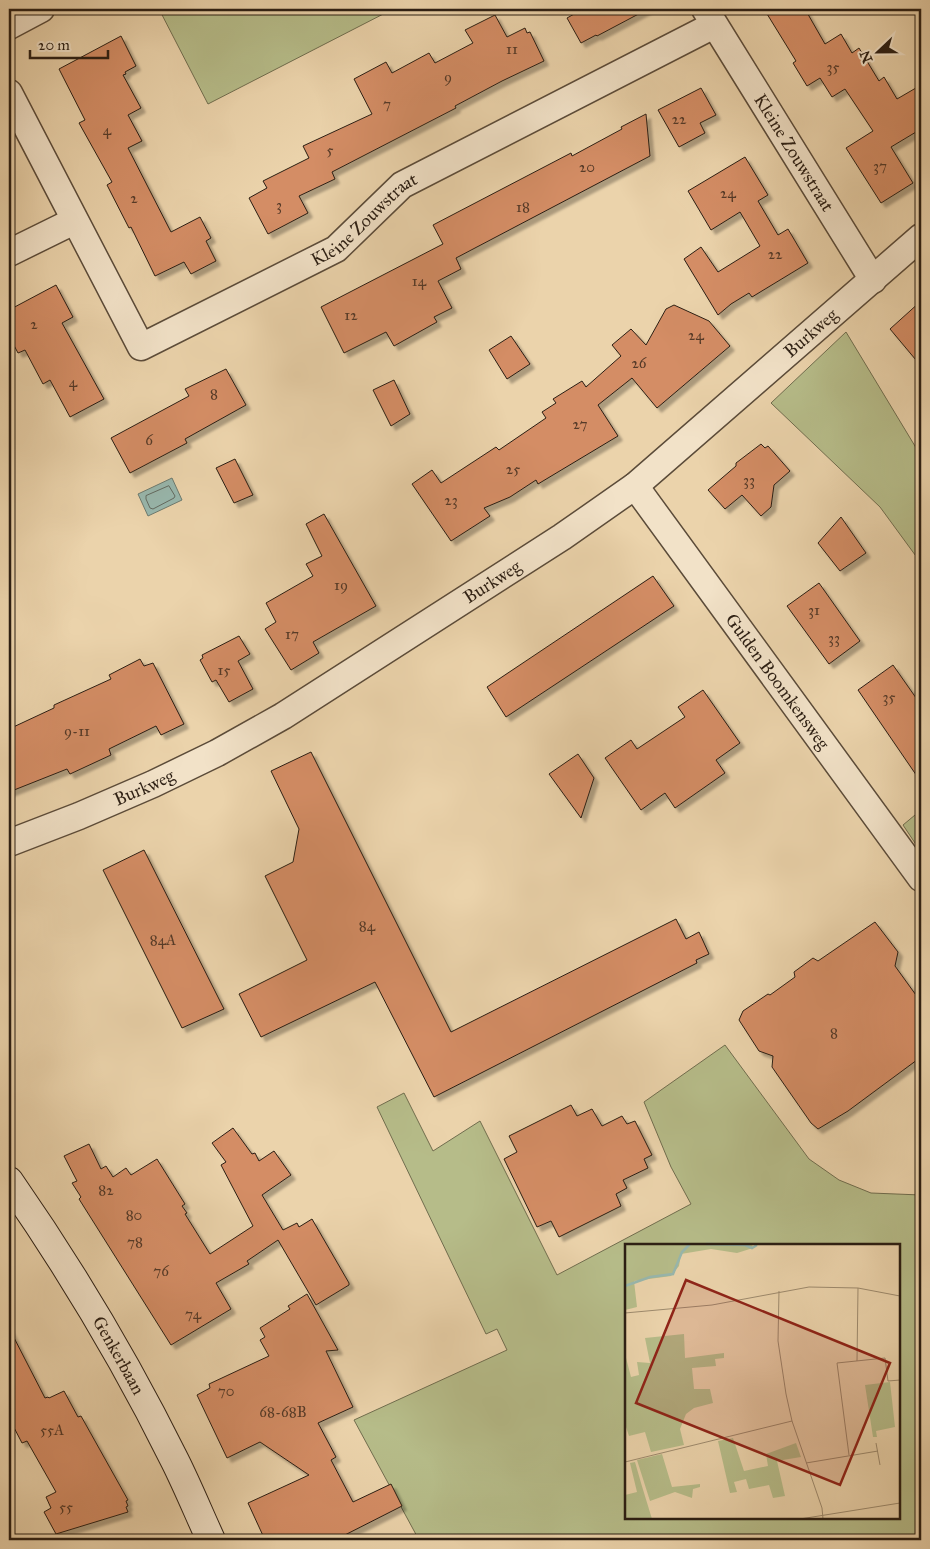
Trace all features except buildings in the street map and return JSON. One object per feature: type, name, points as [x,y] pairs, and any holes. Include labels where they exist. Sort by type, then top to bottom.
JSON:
[{"type":"street","points":[[9,26],[41,9]]},
{"type":"street","name":"Kleine Zouwstraat","points":[[74,221],[141,347],[336,249],[402,185],[709,17],[873,280]]},
{"type":"street","points":[[9,93],[74,221],[9,253]]},
{"type":"street","name":"Burkweg","points":[[9,843],[79,816],[153,784],[216,753],[283,716],[562,537],[635,486],[921,237]]},
{"type":"street","name":"Gulden Boomkensweg","points":[[635,486],[921,878]]},
{"type":"street","name":"Genkerbaan","points":[[9,1181],[92,1308],[136,1386],[175,1462],[211,1540]]},
{"type":"green space","points":[[159,9],[393,9],[208,104]]},
{"type":"green space","points":[[846,332],[921,456],[921,563],[880,507],[771,403]]},
{"type":"green space","points":[[921,810],[921,852],[903,825]]},
{"type":"green space","points":[[725,1045],[809,1159],[839,1180],[871,1193],[921,1195],[921,1540],[419,1540],[354,1420],[507,1350],[497,1329],[486,1334],[377,1107],[404,1093],[433,1151],[480,1121],[557,1275],[691,1204],[671,1167],[644,1102]]},
{"type":"water","points":[[172,478],[182,500],[148,516],[138,494]]}]
